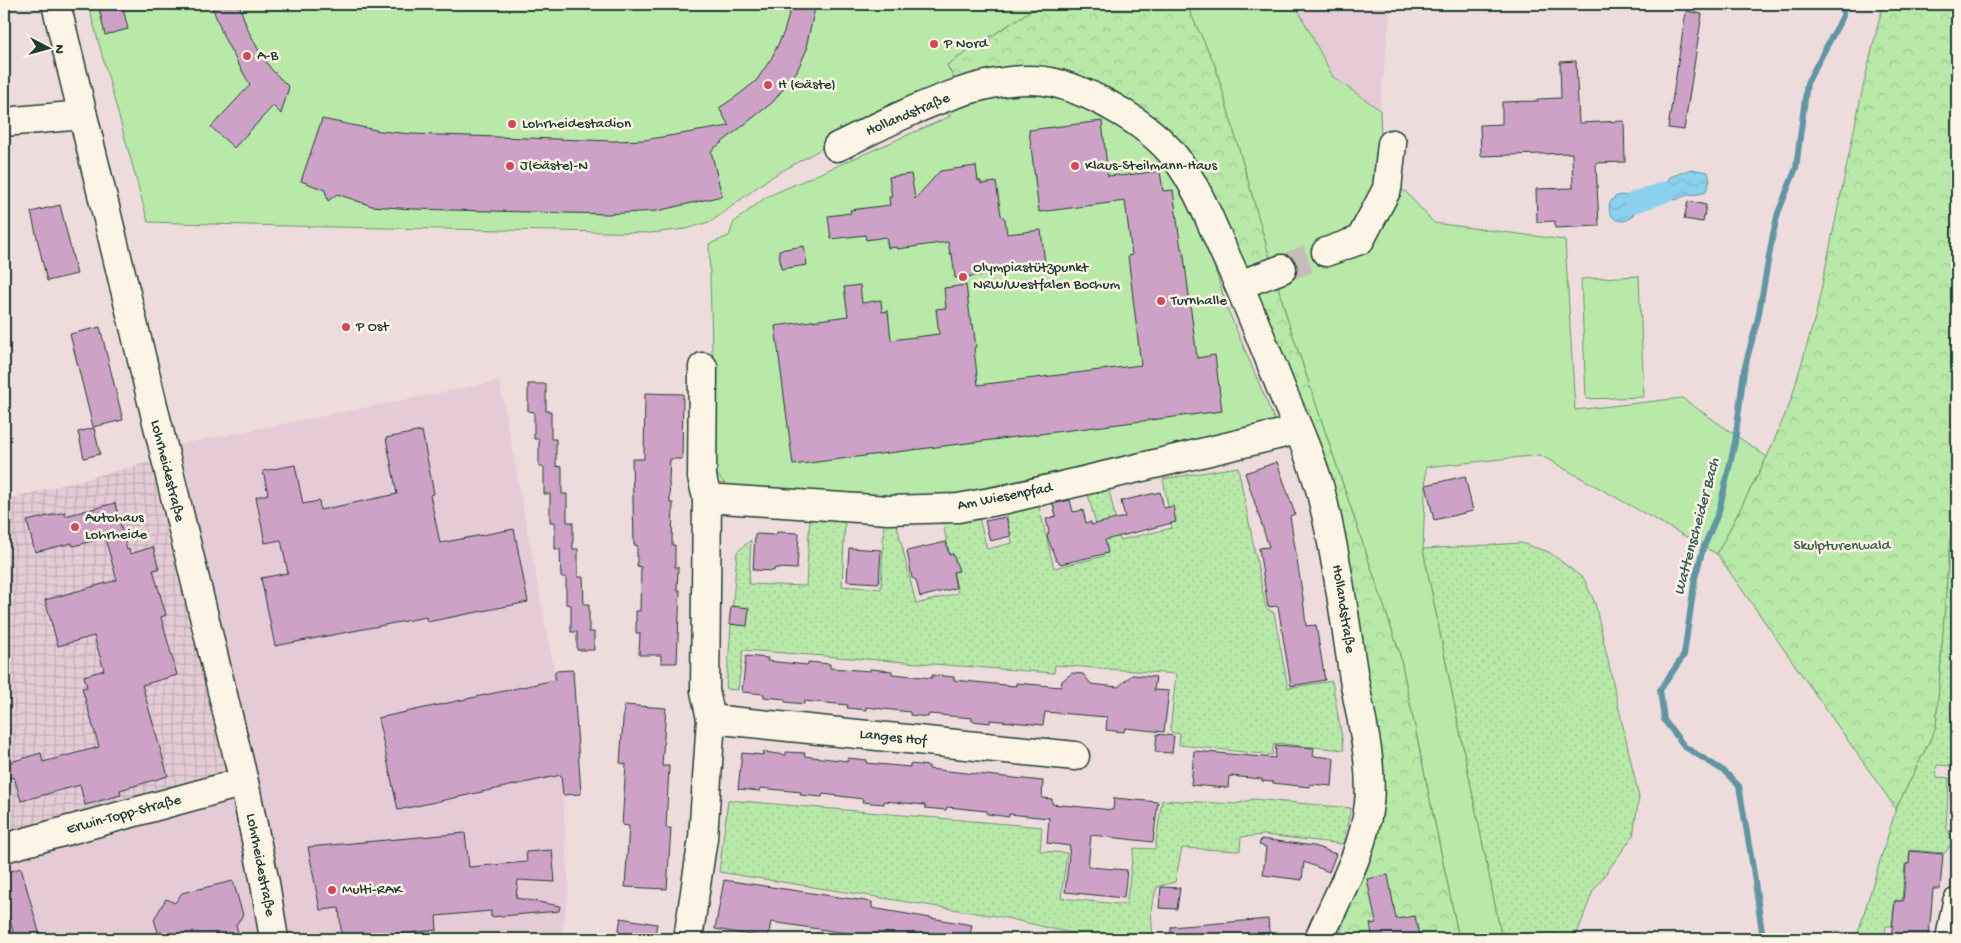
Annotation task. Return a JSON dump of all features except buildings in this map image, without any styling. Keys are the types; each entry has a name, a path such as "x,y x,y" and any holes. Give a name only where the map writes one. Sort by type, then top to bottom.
{"street":[{"name":"Lohrheidestraße","path":"56,4 244,782 265,883 274,939"},
{"name":"Hollandstraße","path":"836,147 931,102 992,84 1031,80 1058,84 1108,105 1134,119 1175,157 1196,192 1239,285 1319,485 1332,539 1367,753 1369,802 1365,829 1358,854 1319,939"},
{"path":"4,122 83,115"},
{"path":"1326,252 1360,240 1387,189 1392,144"},
{"path":"1239,285 1282,269"},
{"path":"688,939 703,838 711,720 705,691 707,498 702,477 703,367"},
{"name":"Am Wiesenpfad","path":"707,498 888,510 958,508 1007,499 1298,430"},
{"name":"Langes Hof","path":"711,720 1075,756"},
{"name":"Erwin-Topp-Straße","path":"4,848 244,782"},
{"path":"1950,939 1957,902"}],"shaded area":[{"path":"1295,4 1391,4 1380,110 1333,77"},
{"path":"499,381 554,670 569,890 561,939 286,939 171,446"},
{"path":"150,462 226,772 4,837 4,604 14,601 4,562 4,500"},
{"path":"233,794 265,939 4,939 4,858"}],"green space":[{"name":"Lohrheidestadion","path":"88,4 1041,4 947,65 959,88 881,115 768,179 712,221 686,229 651,233 148,222"},
{"path":"1041,4 1186,4 1215,65 1287,318 1399,651 1459,939 1338,939 1367,856 1380,778 1329,466 1235,251 1201,191 1108,100 959,88 947,65"},
{"path":"1186,4 1295,4 1333,77 1380,110 1383,189 1405,191 1434,223 1565,240 1575,410 1682,398 1767,457 1717,554 1540,455 1426,467 1423,549 1502,939 1459,939 1399,651 1287,318 1215,65"},
{"name":"Skulpturenwald","path":"1883,4 1957,4 1957,481 1949,550 1936,728 1896,809 1717,554 1767,457 1790,403 1816,314 1863,87"},
{"name":"Olympiastützpunkt NRW/Westfalen Bochum","path":"1032,86 1132,123 1191,194 1228,310 1277,426 955,494 879,496 726,486 714,470 709,244 729,236 734,222 766,197 951,116 934,106"},
{"path":"1639,276 1644,397 1586,399 1581,279"},
{"path":"1238,467 1266,608 1274,613 1288,688 1332,681 1344,750 1274,743 1272,755 1179,745 1180,734 1170,732 1176,674 1055,665 1054,673 743,650 738,690 726,689 737,552 751,540 749,584 806,586 810,517 845,519 842,586 881,589 884,520 896,521 916,604 958,593 942,519 978,514 987,549 1012,543 1005,508 1038,503 1054,568 1104,556 1087,490 1108,485 1120,540 1172,528 1163,479"},
{"path":"1521,543 1549,552 1584,579 1595,603 1639,797 1633,836 1593,891 1575,939 1502,939 1423,549"},
{"path":"1949,550 1957,560 1957,694 1952,766 1937,765 1936,777 1949,778 1946,827 1953,841 1945,853 1910,850 1909,864 1905,864 1902,901 1895,900 1892,926 1886,926 1885,939 1856,939 1896,809 1936,728"},
{"path":"1253,799 1351,808 1343,844 1265,835 1241,837 1240,851 1182,848 1175,882 1157,887 1151,909 1153,939 1079,939 1079,935 1002,917 719,872 728,800 1042,827 1040,851 1067,853 1061,898 1126,905 1134,848 1155,849 1162,800 1236,804"}],"water":[{"path":"1691,169 1708,172 1710,180 1706,192 1685,196 1676,200 1666,195 1665,185 1670,177"},
{"path":"1622,195 1631,199 1635,208 1631,217 1622,221 1613,217 1609,208 1613,199"}],"waterway":[{"name":"Wattenscheider Bach","path":"1763,939 1739,786 1724,771 1685,747 1664,720 1660,690 1684,655 1695,578 1703,549 1719,511 1735,442 1744,370 1758,318 1773,234 1778,213 1796,168 1807,83 1843,16 1843,4"},
{"path":"1635,202 1665,192"}],"tunnel":[{"path":"1282,269 1326,252"}],"place":[{"name":"P Nord","path":"934,44"},
{"name":"A-B","path":"247,56"},
{"name":"H (Gäste)","path":"768,85"},
{"name":"Lohrheidestadion","path":"512,124"},
{"name":"J(Gäste)-N","path":"510,166"},
{"name":"Klaus-Steilmann-Haus","path":"1075,166"},
{"name":"Olympiastützpunkt NRW/Westfalen Bochum","path":"963,277"},
{"name":"Turnhalle","path":"1161,301"},
{"name":"P Ost","path":"346,327"},
{"name":"Autohaus Lohrheide","path":"75,527"},
{"name":"Multi-RAK","path":"332,890"}]}
